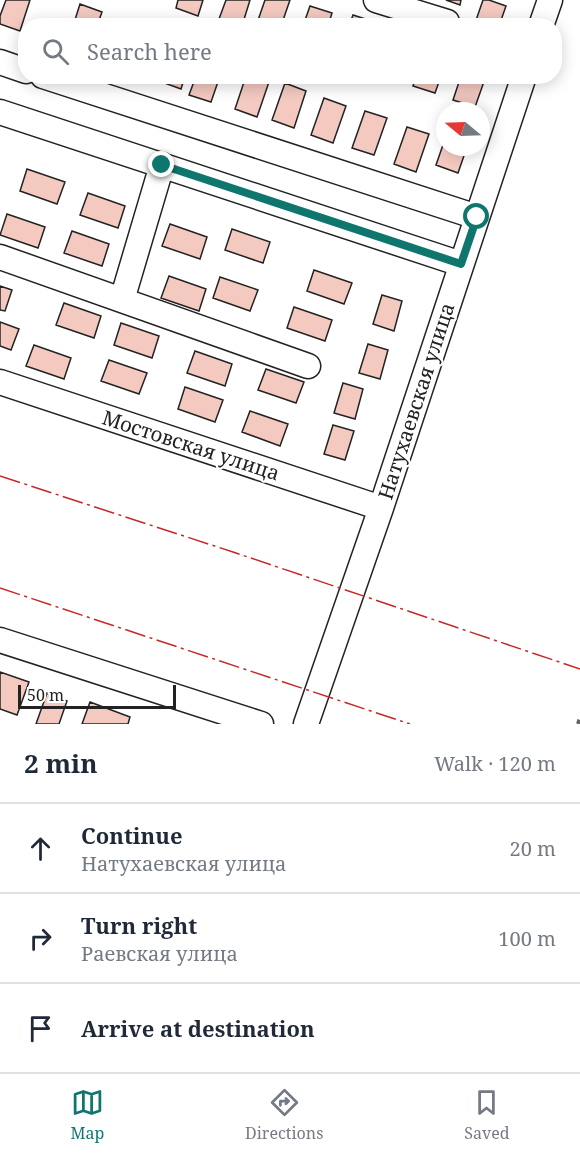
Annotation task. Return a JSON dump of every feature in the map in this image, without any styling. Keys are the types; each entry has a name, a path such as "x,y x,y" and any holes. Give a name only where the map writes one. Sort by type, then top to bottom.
{"street":[{"path":"376,0 434,18"},
{"path":"544,18 550,0"},
{"path":"0,62 18,68"},
{"path":"69,84 477,217"},
{"name":"Натухаевская улица","path":"306,724 381,508 521,84"},
{"path":"0,112 461,264"},
{"path":"122,300 162,165"},
{"path":"0,257 308,366"},
{"name":"Мостовская улица","path":"0,382 381,508"},
{"path":"0,640 261,724"}],"path":[{"path":"578,724 580,718"}],"building":[{"path":"6,0 30,0 24,18 18,18 18,30 0,24 0,16"},
{"path":"178,0 203,0 198,16 176,8"},
{"path":"226,0 250,0 244,18 219,18"},
{"path":"265,0 290,0 284,18 259,18"},
{"path":"446,0 461,0 460,5"},
{"path":"483,0 506,6 502,18 477,18"},
{"path":"80,4 102,12 100,18 76,18"},
{"path":"310,6 332,13 330,18 306,18"},
{"path":"167,84 183,84 181,89"},
{"path":"193,84 217,84 211,102 189,95"},
{"path":"243,84 268,84 257,117 235,109"},
{"path":"285,84 306,91 294,128 272,120"},
{"path":"414,84 438,84 435,93 413,86"},
{"path":"458,84 483,84 477,102 453,100"},
{"path":"324,98 346,106 333,143 311,135"},
{"path":"365,111 387,118 374,155 352,148"},
{"path":"407,127 429,134 416,172 394,164"},
{"path":"439,156 464,156 458,173 436,165"},
{"path":"27,169 65,182 57,204 20,191"},
{"path":"88,193 125,206 118,228 80,215"},
{"path":"7,214 45,227 38,248 0,235"},
{"path":"170,224 207,237 200,259 162,246"},
{"path":"232,229 270,242 263,263 225,250"},
{"path":"72,231 109,244 102,266 64,253"},
{"path":"314,270 352,283 344,304 307,291"},
{"path":"169,276 206,289 199,311 161,298"},
{"path":"220,277 258,290 250,311 213,298"},
{"path":"0,286 12,290 5,311 0,310"},
{"path":"382,295 402,301 394,331 373,324"},
{"path":"64,303 101,316 94,338 56,325"},
{"path":"294,307 332,320 325,341 287,328"},
{"path":"0,322 19,329 11,350 0,346"},
{"path":"121,323 159,336 152,358 114,345"},
{"path":"368,344 388,350 380,379 359,373"},
{"path":"34,345 71,358 64,379 26,366"},
{"path":"195,351 232,364 225,386 187,373"},
{"path":"109,360 147,373 139,394 101,381"},
{"path":"266,369 304,382 296,403 258,390"},
{"path":"343,383 363,389 355,419 334,413"},
{"path":"185,387 223,400 215,422 178,409"},
{"path":"250,411 288,424 280,446 242,432"},
{"path":"333,425 354,431 345,460 324,454"},
{"path":"0,672 29,682 17,715 0,709"},
{"path":"47,693 67,701 59,724 36,724"},
{"path":"90,702 130,717 128,724 82,724"}],"power":[{"path":"0,476 580,669"},
{"path":"0,588 410,724"}],"route":[{"path":"162,165 461,264 477,217"}]}
